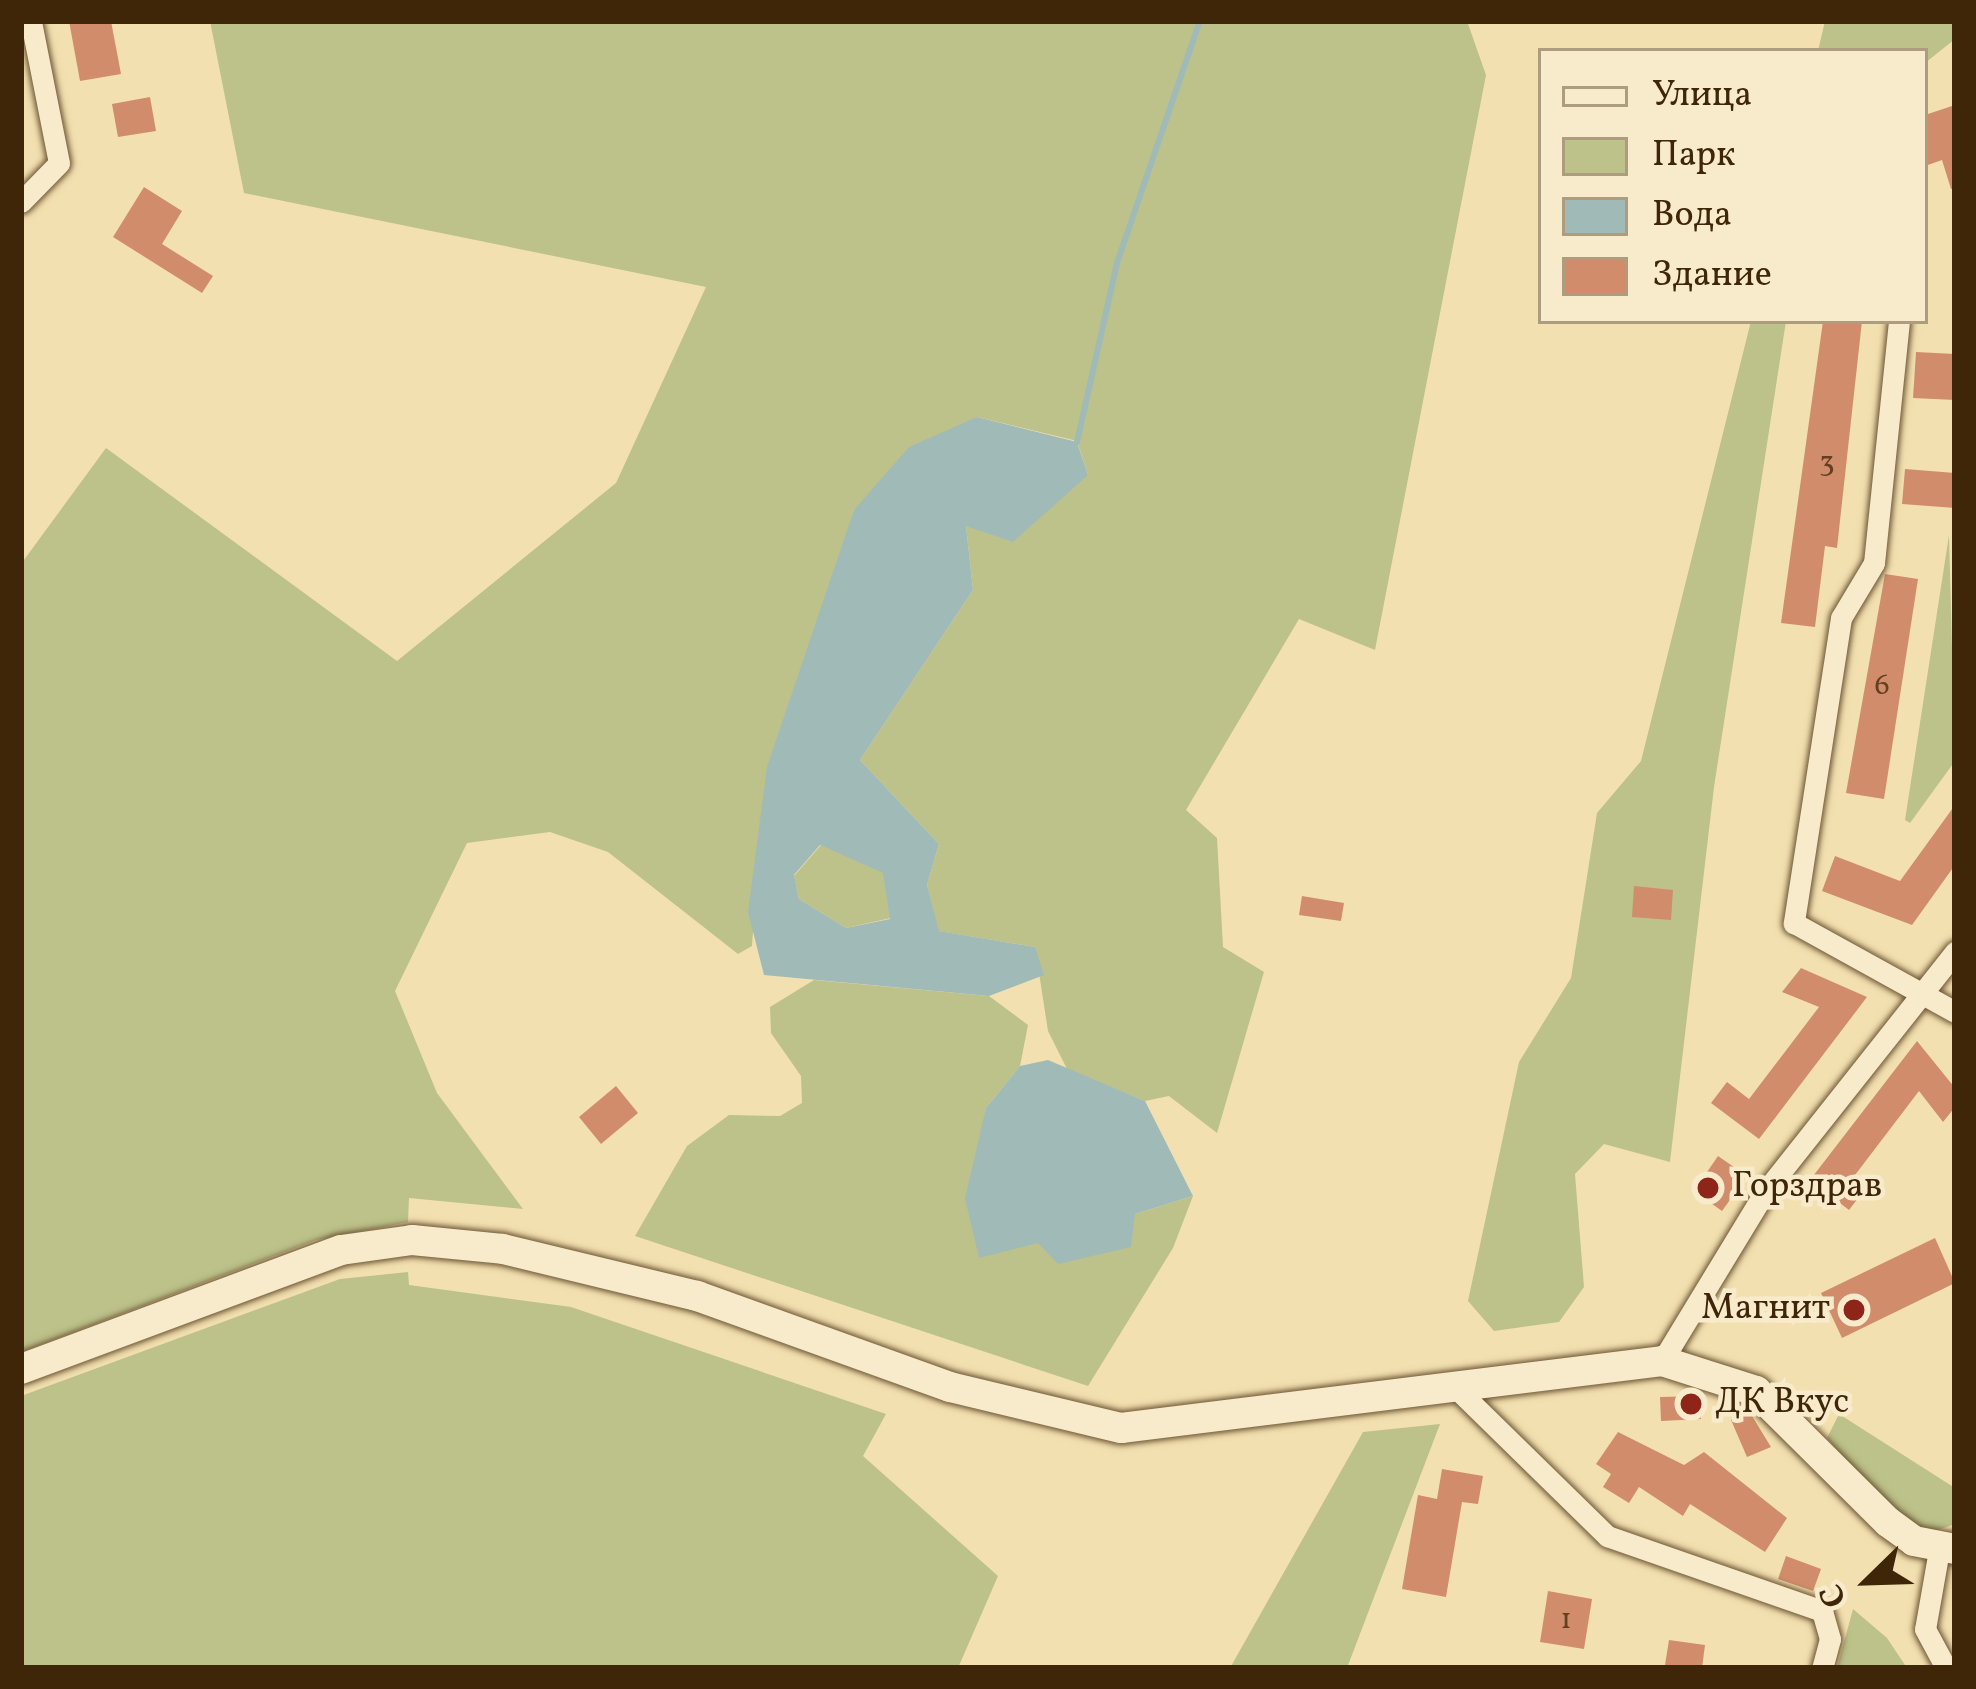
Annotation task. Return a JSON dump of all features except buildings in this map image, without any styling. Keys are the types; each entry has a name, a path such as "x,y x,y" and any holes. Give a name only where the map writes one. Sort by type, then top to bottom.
{"street":[{"path":"21,202 59,163 31,21"},
{"path":"1898,324 1874,563 1841,618 1794,923 1926,991 1955,1012"},
{"path":"1662,1361 1764,1193 1955,952"},
{"path":"21,1370 375,1241 503,1249 592,1269 1087,1424 1172,1426 1453,1384 1662,1361 1756,1391 1888,1522 1947,1550 1925,1629 1946,1668"},
{"path":"1453,1384 1607,1536 1822,1611 1830,1639 1822,1668"}],"green space":[{"path":"210,21 1467,21 1486,75 1375,650 1299,619 1186,810 1217,838 1223,947 1264,972 1217,1133 1169,1096 1145,1101 1067,1069 1048,1031 1035,947 938,931 927,885 939,844 860,760 973,590 966,526 1088,475 1077,441 977,417 854,510 759,845 752,946 738,954 608,852 550,832 467,843 395,991 437,1093 523,1209 409,1198 408,1222 316,1240 21,1352 21,564 106,448 397,661 616,483 706,287 244,193"},
{"path":"1825,21 1955,21 1955,39 1928,61 1928,48 1819,48"},
{"path":"1750,324 1786,324 1714,787 1670,1162 1604,1144 1575,1174 1584,1287 1559,1322 1494,1331 1468,1301 1519,1062 1571,978 1597,813 1641,761"},
{"path":"1949,535 1955,761 1910,823 1905,820"},
{"path":"821,845 884,873 891,918 846,928 799,899 794,876"},
{"path":"814,980 989,996 1028,1025 1020,1066 986,1108 979,1149 1135,1214 1193,1196 1173,1248 1088,1386 635,1236 687,1146 729,1115 780,1116 802,1103 801,1076 771,1033 770,1007"},
{"path":"408,1272 409,1285 571,1307 886,1414 863,1456 998,1576 958,1668 21,1668 21,1396 340,1279"},
{"path":"1839,1414 1955,1488 1955,1524 1926,1534 1898,1519 1827,1438"},
{"path":"1440,1424 1347,1668 1230,1668 1363,1432"},
{"path":"1853,1609 1887,1638 1907,1668 1837,1668"}],"water":[{"path":"977,417 1077,442 1088,475 1013,542 966,526 973,590 860,760 939,844 927,885 939,931 1035,947 1044,975 989,996 764,975 748,912 767,767 854,510 909,447","holes":["820,845 883,873 890,919 846,928 799,899 794,875"]},
{"path":"1048,1060 1145,1101 1193,1196 1135,1214 1131,1247 1058,1264 1038,1243 979,1258 965,1198 986,1108 1020,1066"}],"waterway":[{"path":"1077,442 1117,263 1200,21"}],"place":[{"name":"Горздрав","path":"1708,1188"},
{"name":"Магнит","path":"1854,1310"},
{"name":"ДК Вкус","path":"1691,1404"}]}
